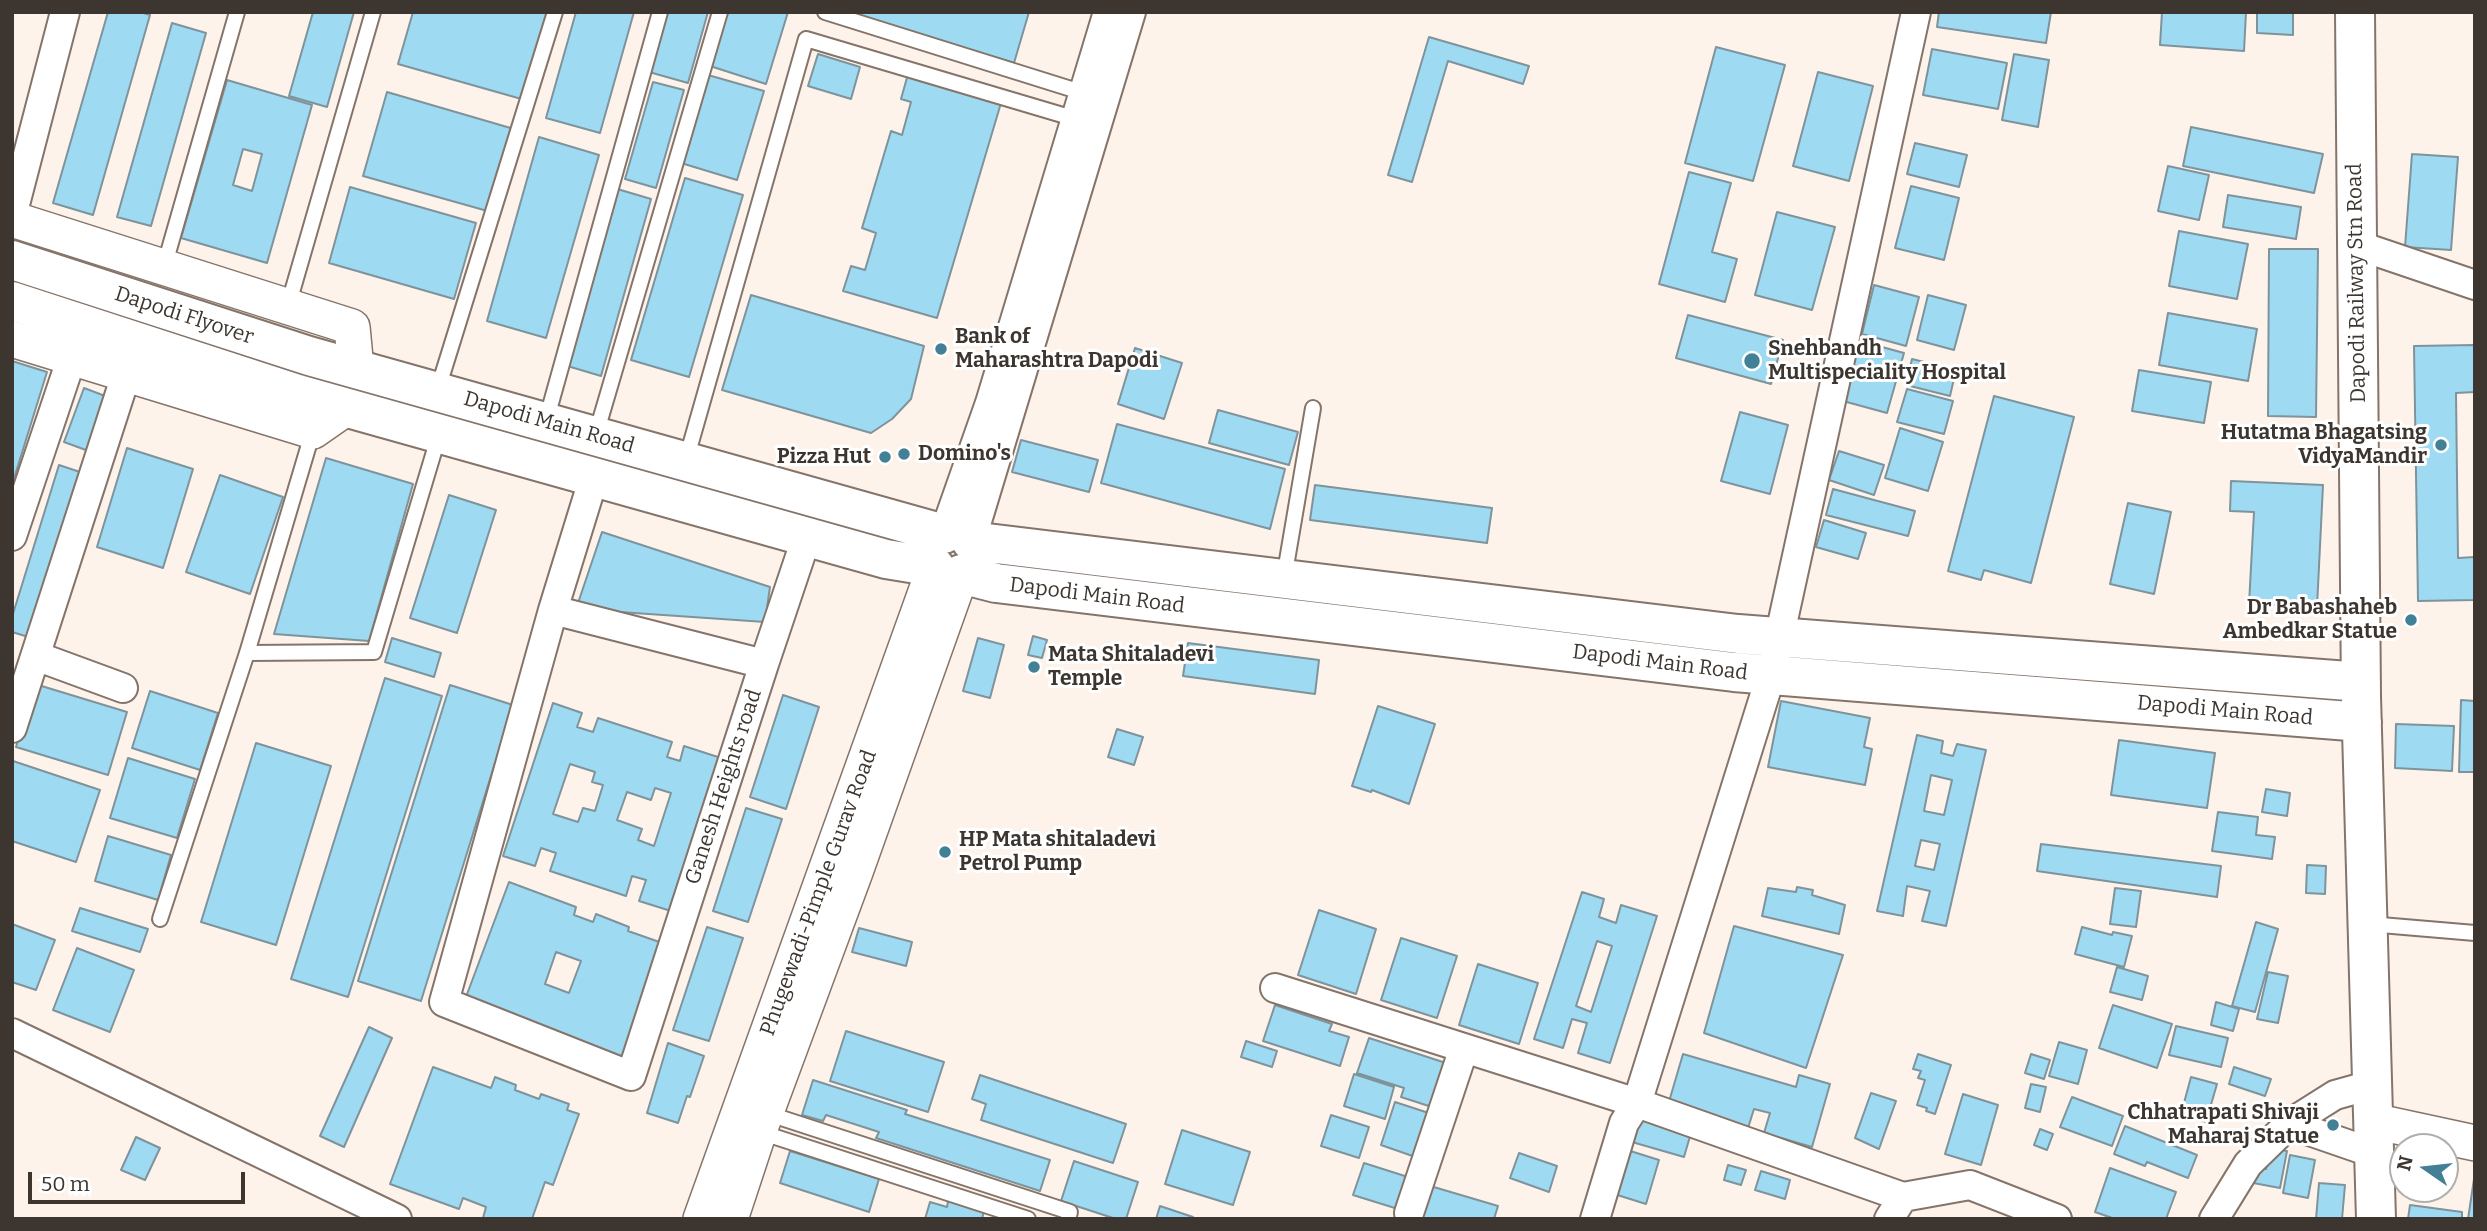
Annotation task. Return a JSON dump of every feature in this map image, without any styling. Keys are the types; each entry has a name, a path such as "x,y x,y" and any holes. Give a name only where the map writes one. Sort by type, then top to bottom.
{"main road":[{"name":"Dapodi Railway Stn Road","path":"2355,12 2361,682 2376,1219"},
{"name":"Dapodi Flyover","path":"12,260 356,369"},
{"name":"Dapodi Flyover","path":"12,301 346,408"},
{"name":"Dapodi Main Road","path":"356,369 686,462 953,554 1009,585 1771,676 2362,722"},
{"name":"Dapodi Main Road","path":"346,408 886,559 953,554 1284,579 1779,637 2361,682"}],"street":[{"path":"65,12 12,217 164,269 352,327 356,369"},
{"path":"953,554 990,403 1108,12"},
{"path":"953,554 1131,12"},
{"path":"1595,1219 1624,1124 1637,1103 1771,676 1916,12"},
{"path":"2357,244 2475,285"},
{"path":"12,339 313,431 346,408"},
{"path":"12,536 72,358"},
{"path":"12,728 19,680 36,656 126,375"},
{"path":"553,610 593,477"},
{"path":"764,664 807,536"},
{"name":"Phugewadi-Pimple Gurav Road","path":"730,1219 843,867 953,554"},
{"name":"Ganesh Heights road","path":"553,610 764,664 631,1076 444,1002 553,610"},
{"path":"36,656 123,688"},
{"name":"Phugewadi-Pimple Gurav Road","path":"701,1219 843,867"},
{"path":"1275,988 1637,1103 1896,1208 1970,1185 2057,1219"},
{"path":"12,1033 397,1219"},
{"path":"1409,1213 1464,1048"},
{"path":"2214,1219 2248,1164 2289,1124 2335,1094 2373,1119"},
{"path":"2289,1124 2373,1119 2475,1143"}],"lane":[{"path":"164,269 236,12"},
{"path":"288,307 373,12"},
{"path":"437,392 555,12"},
{"path":"545,422 660,12"},
{"path":"595,436 720,12"},
{"path":"825,12 1080,106"},
{"path":"686,462 806,39 1080,106"},
{"path":"1284,579 1313,408"},
{"path":"160,919 247,653 313,431"},
{"path":"247,653 374,652 439,433"},
{"path":"2367,924 2475,933"},
{"path":"762,1122 1028,1219"},
{"path":"762,1122 1070,1212 1068,1219"}],"building":[{"path":"108,12 140,12 150,15 93,215 53,203"},
{"path":"313,12 354,12 327,107 289,96"},
{"path":"413,12 549,13 525,100 398,64"},
{"path":"576,12 634,12 600,133 546,118"},
{"path":"666,12 708,12 688,83 649,72"},
{"path":"727,12 788,12 766,84 710,66"},
{"path":"846,12 1029,12 1014,63"},
{"path":"1939,12 2051,12 2046,43 1937,27"},
{"path":"2162,12 2246,12 2244,51 2160,45"},
{"path":"2257,12 2293,12 2293,35 2257,33"},
{"path":"172,23 206,33 151,226 117,217"},
{"path":"1429,37 1529,66 1523,84 1448,61 1412,182 1388,175"},
{"path":"1716,47 1785,65 1753,181 1685,163"},
{"path":"1932,49 2007,63 1998,109 1923,95"},
{"path":"818,54 860,67 851,99 808,86"},
{"path":"2014,54 2049,60 2038,127 2002,120"},
{"path":"1818,72 1873,86 1849,181 1793,166"},
{"path":"908,74 1001,103 937,318 843,291 851,266 865,270 876,233 862,228 891,131 902,135 911,102 901,99"},
{"path":"708,75 764,91 737,180 681,163"},
{"path":"227,80 312,105 267,263 181,238","holes":["243,149 262,154 252,191 233,185"]},
{"path":"653,82 684,90 656,188 625,179"},
{"path":"387,92 514,129 491,212 363,176"},
{"path":"2191,127 2323,154 2314,193 2183,166"},
{"path":"539,137 599,155 546,338 487,321"},
{"path":"1915,143 1967,155 1959,187 1907,174"},
{"path":"2412,154 2458,157 2451,250 2405,247"},
{"path":"2168,166 2209,175 2199,220 2158,211"},
{"path":"1689,172 1731,183 1712,252 1737,259 1725,302 1659,284"},
{"path":"685,178 743,195 689,377 631,360"},
{"path":"1911,186 1959,198 1944,260 1895,248"},
{"path":"350,187 476,223 454,299 329,263"},
{"path":"614,188 651,199 601,376 564,365"},
{"path":"2228,195 2301,207 2296,239 2223,227"},
{"path":"1777,212 1835,227 1812,310 1755,295"},
{"path":"2179,231 2248,244 2237,299 2169,286"},
{"path":"2269,249 2318,249 2316,417 2268,416"},
{"path":"1874,285 1919,297 1906,346 1862,334"},
{"path":"751,295 924,346 911,399 892,419 871,433 722,390"},
{"path":"1928,295 1966,305 1954,350 1917,340"},
{"path":"2168,313 2257,329 2248,381 2159,365"},
{"path":"1688,315 1783,340 1771,384 1676,358"},
{"path":"1860,341 1904,353 1887,413 1843,401"},
{"path":"2475,345 2475,392 2456,393 2458,558 2475,557 2475,600 2418,601 2414,346"},
{"path":"1135,348 1182,363 1164,419 1118,404"},
{"path":"1912,359 1956,370 1950,396 1906,385"},
{"path":"12,361 47,372 12,485"},
{"path":"2139,370 2211,382 2204,423 2132,411"},
{"path":"84,388 113,399 94,453 64,442"},
{"path":"1907,389 1953,401 1944,434 1897,422"},
{"path":"1994,396 2074,417 2031,583 1984,570 1981,580 1948,571"},
{"path":"1218,410 1298,432 1289,465 1209,443"},
{"path":"1740,412 1788,425 1770,494 1721,481"},
{"path":"1117,424 1285,469 1270,529 1101,483"},
{"path":"1900,428 1943,442 1928,491 1885,478"},
{"path":"1021,440 1098,460 1089,492 1012,472"},
{"path":"127,448 193,469 163,568 97,547"},
{"path":"1839,451 1884,465 1874,495 1829,480"},
{"path":"326,458 413,484 369,641 274,634"},
{"path":"59,465 86,474 35,639 12,632 12,617"},
{"path":"220,475 283,497 250,594 186,572"},
{"path":"2231,481 2323,485 2317,607 2249,604 2254,512 2230,511"},
{"path":"1315,485 1492,508 1487,543 1310,520"},
{"path":"1833,489 1915,511 1908,536 1826,515"},
{"path":"449,495 496,510 457,633 410,618"},
{"path":"2128,503 2171,512 2154,594 2110,584"},
{"path":"1824,520 1866,533 1858,559 1816,547"},
{"path":"602,532 770,587 765,622 576,609"},
{"path":"1033,636 1047,640 1042,658 1028,655"},
{"path":"392,638 441,653 434,677 385,662"},
{"path":"978,638 1004,645 990,698 963,691"},
{"path":"1188,643 1319,660 1315,694 1183,676"},
{"path":"385,678 442,696 348,997 291,979"},
{"path":"35,684 127,712 108,775 16,747"},
{"path":"450,685 513,705 421,1001 358,981"},
{"path":"150,691 218,713 200,770 132,748"},
{"path":"783,695 819,707 786,809 750,797"},
{"path":"2461,700 2475,701 2475,772 2459,772"},
{"path":"1781,701 1870,718 1864,747 1872,749 1865,785 1768,767"},
{"path":"553,703 582,713 577,727 593,732 598,718 672,742 667,757 680,761 684,746 721,758 671,911 639,901 646,880 632,876 626,896 550,871 556,853 541,848 535,866 503,856","holes":["570,764 595,772 592,782 603,785 595,811 583,808 578,822 553,814","655,788 671,793 654,846 638,840 642,829 617,820 627,792 651,800"]},
{"path":"1378,706 1435,724 1409,804 1372,790 1371,792 1352,786"},
{"path":"2396,724 2454,726 2452,771 2395,768"},
{"path":"1117,729 1143,737 1134,765 1108,757"},
{"path":"1917,735 1943,741 1941,753 1953,756 1957,744 1986,750 1946,926 1922,921 1930,891 1907,886 1903,916 1877,911","holes":["1931,775 1952,780 1944,815 1924,811","1921,840 1940,844 1934,870 1915,866"]},
{"path":"2119,740 2215,753 2207,808 2111,795"},
{"path":"256,743 331,766 276,945 201,922"},
{"path":"128,758 195,779 177,838 110,818"},
{"path":"13,761 100,790 76,862 12,841"},
{"path":"2266,789 2290,793 2287,816 2262,812"},
{"path":"746,808 782,819 748,922 713,911"},
{"path":"2218,812 2258,817 2256,835 2275,837 2272,859 2212,851"},
{"path":"108,836 171,855 158,900 95,881"},
{"path":"2041,844 2221,866 2217,897 2037,871"},
{"path":"2307,865 2326,866 2325,894 2306,893"},
{"path":"509,882 576,907 574,915 593,922 596,914 629,927 628,931 668,945 624,1064 554,1039 557,1031 532,1022 529,1030 463,1005","holes":["556,952 581,961 569,993 545,984"]},
{"path":"1797,887 1813,890 1812,895 1845,905 1839,934 1762,916 1768,888 1796,892"},
{"path":"2115,888 2141,891 2136,927 2110,924"},
{"path":"1582,892 1604,899 1599,917 1616,923 1621,905 1657,916 1610,1063 1578,1053 1587,1023 1572,1019 1563,1048 1534,1039","holes":["1597,941 1612,946 1591,1012 1576,1006"]},
{"path":"80,908 148,929 140,952 72,931"},
{"path":"1319,910 1376,929 1356,994 1298,975"},
{"path":"2256,922 2278,929 2255,1012 2232,1006"},
{"path":"12,924 55,940 36,990 12,982"},
{"path":"1734,926 1843,955 1806,1068 1704,1033"},
{"path":"707,927 743,938 709,1041 673,1030"},
{"path":"2082,927 2112,935 2113,932 2132,936 2124,967 2075,954"},
{"path":"859,928 912,942 906,966 852,952"},
{"path":"1401,938 1457,956 1437,1018 1381,1000"},
{"path":"77,948 134,970 110,1032 53,1010"},
{"path":"1478,964 1538,983 1519,1044 1459,1025"},
{"path":"2117,967 2148,976 2142,1000 2110,992"},
{"path":"2268,972 2288,976 2278,1023 2257,1019"},
{"path":"2216,1002 2239,1009 2233,1031 2211,1025"},
{"path":"1275,1005 1332,1024 1329,1031 1349,1037 1340,1066 1263,1041"},
{"path":"2113,1005 2172,1024 2157,1068 2099,1048"},
{"path":"2176,1026 2228,1038 2221,1067 2169,1055"},
{"path":"369,1027 392,1038 344,1147 320,1136"},
{"path":"846,1031 944,1062 928,1112 830,1081"},
{"path":"1369,1038 1449,1064 1435,1108 1401,1097 1404,1088 1357,1073"},
{"path":"1246,1041 1277,1051 1272,1067 1241,1057"},
{"path":"2059,1042 2087,1050 2078,1084 2049,1076"},
{"path":"668,1043 704,1056 678,1123 647,1113"},
{"path":"1683,1054 1796,1087 1799,1075 1830,1084 1812,1147 1764,1133 1770,1113 1754,1109 1748,1128 1668,1105"},
{"path":"1918,1054 1951,1065 1935,1114 1917,1105 1925,1080 1918,1078 1921,1071 1913,1069"},
{"path":"2031,1054 2050,1060 2044,1079 2025,1073"},
{"path":"433,1067 491,1088 495,1077 516,1085 515,1090 539,1099 541,1094 569,1104 567,1110 579,1114 553,1185 545,1182 532,1219 486,1219 483,1218 486,1207 463,1198 459,1209 390,1184"},
{"path":"2234,1067 2271,1079 2265,1096 2229,1084"},
{"path":"1354,1074 1394,1087 1385,1119 1344,1106"},
{"path":"980,1075 1126,1124 1113,1163 981,1120 986,1104 972,1099"},
{"path":"2191,1077 2217,1084 2206,1122 2181,1114"},
{"path":"813,1080 907,1110 905,1114 1050,1160 1040,1191 876,1138 879,1132 826,1115 823,1121 802,1115"},
{"path":"2031,1084 2046,1087 2040,1112 2025,1108"},
{"path":"1871,1093 1896,1101 1879,1149 1855,1138"},
{"path":"1963,1094 1998,1105 1981,1165 1945,1154"},
{"path":"2072,1097 2123,1116 2112,1146 2060,1127"},
{"path":"1395,1102 1438,1116 1424,1160 1381,1145"},
{"path":"1331,1115 1369,1127 1359,1158 1321,1146"},
{"path":"1633,1115 1691,1133 1684,1157 1625,1140"},
{"path":"2125,1126 2197,1155 2188,1178 2147,1162 2145,1166 2114,1154"},
{"path":"2040,1129 2053,1134 2047,1150 2034,1145"},
{"path":"1182,1130 1250,1152 1233,1205 1165,1184"},
{"path":"136,1137 160,1148 145,1180 121,1170"},
{"path":"2270,1148 2287,1151 2280,1188 2248,1182 2252,1166 2266,1169"},
{"path":"1624,1149 1659,1160 1646,1204 1611,1193"},
{"path":"790,1151 879,1179 869,1212 780,1183"},
{"path":"1519,1153 1557,1166 1549,1192 1510,1178"},
{"path":"2290,1155 2315,1160 2308,1198 2283,1193"},
{"path":"1074,1161 1138,1182 1126,1219 1116,1219 1061,1201"},
{"path":"1364,1163 1408,1177 1398,1209 1353,1195"},
{"path":"1728,1165 1746,1170 1741,1185 1724,1180"},
{"path":"2110,1168 2176,1192 2166,1219 2115,1219 2095,1212"},
{"path":"1761,1171 1790,1180 1785,1199 1755,1190"},
{"path":"2474,1179 2475,1219 2468,1219"},
{"path":"2319,1183 2345,1185 2342,1219 2316,1219"},
{"path":"1427,1185 1498,1206 1494,1219 1416,1219"},
{"path":"948,1201 984,1211 982,1219 925,1219 930,1202 947,1207"},
{"path":"2410,1205 2462,1212 2462,1219 2408,1219"},
{"path":"1160,1206 1193,1217 1156,1219"}],"place":[{"name":"Bank of Maharashtra Dapodi","path":"941,349"},
{"name":"Snehbandh Multispeciality Hospital","path":"1752,361"},
{"name":"Hutatma Bhagatsing VidyaMandir","path":"2441,445"},
{"name":"Domino's","path":"904,454"},
{"name":"Pizza Hut","path":"885,457"},
{"name":"Dr Babashaheb Ambedkar Statue","path":"2411,620"},
{"name":"Mata Shitaladevi Temple","path":"1034,667"},
{"name":"HP Mata shitaladevi Petrol Pump","path":"945,852"},
{"name":"Chhatrapati Shivaji Maharaj Statue","path":"2333,1125"}]}
